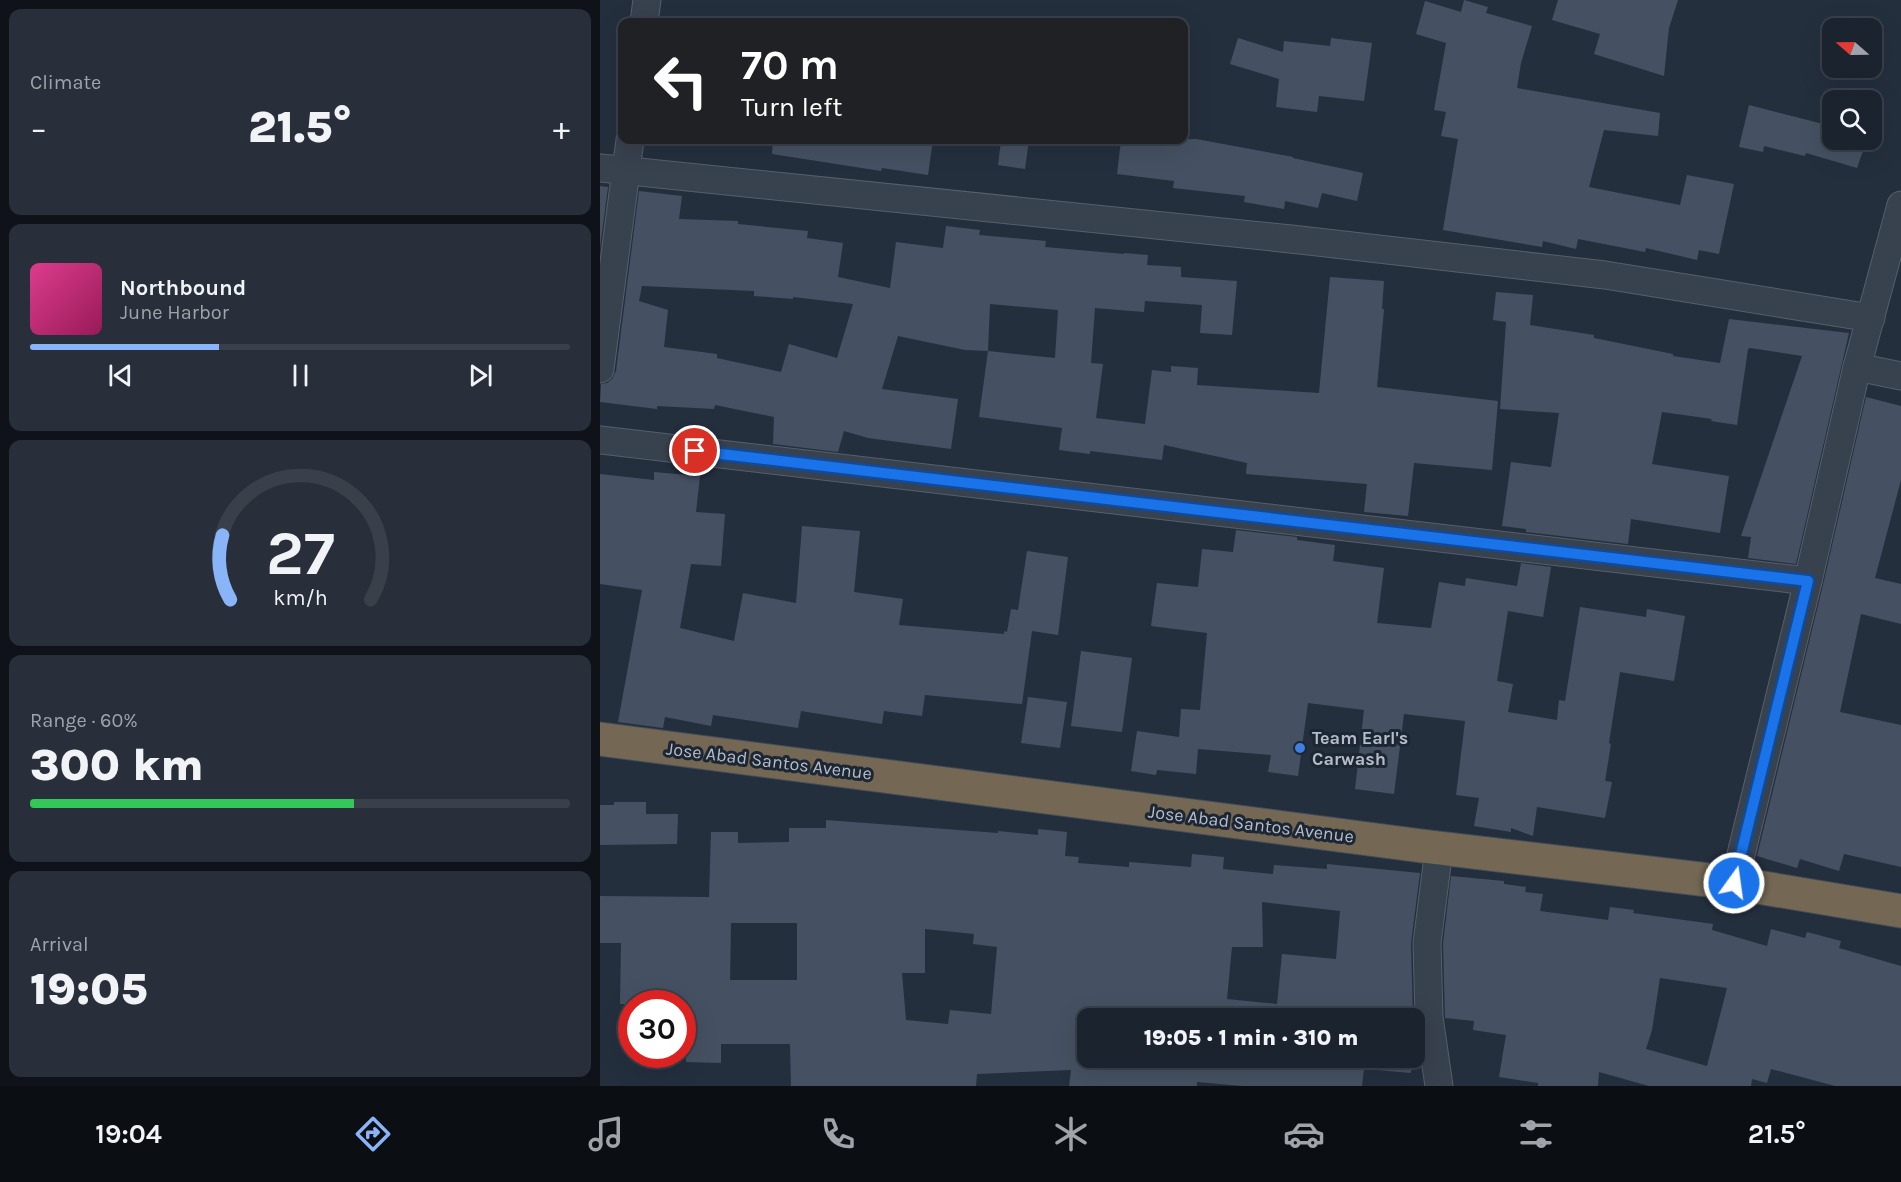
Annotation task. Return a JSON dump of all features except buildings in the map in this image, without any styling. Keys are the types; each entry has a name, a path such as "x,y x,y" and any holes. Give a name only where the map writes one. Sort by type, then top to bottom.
{"highway":[{"name":"Jose Abad Santos Avenue","path":"600,739 1439,849 1734,883 1901,911"}],"street":[{"path":"645,18 647,0"},
{"path":"600,369 613,170 628,144"},
{"path":"613,170 1291,239 1605,275 1871,318"},
{"path":"1734,883 1808,581 1857,367 1901,205"},
{"path":"1857,367 1901,376"},
{"path":"600,440 1808,581"},
{"path":"1439,849 1427,943 1429,1017 1439,1086"}],"place":[{"name":"Team Earl's Carwash","path":"1300,748"}],"route":[{"path":"695,451 1808,581 1734,883"}]}
